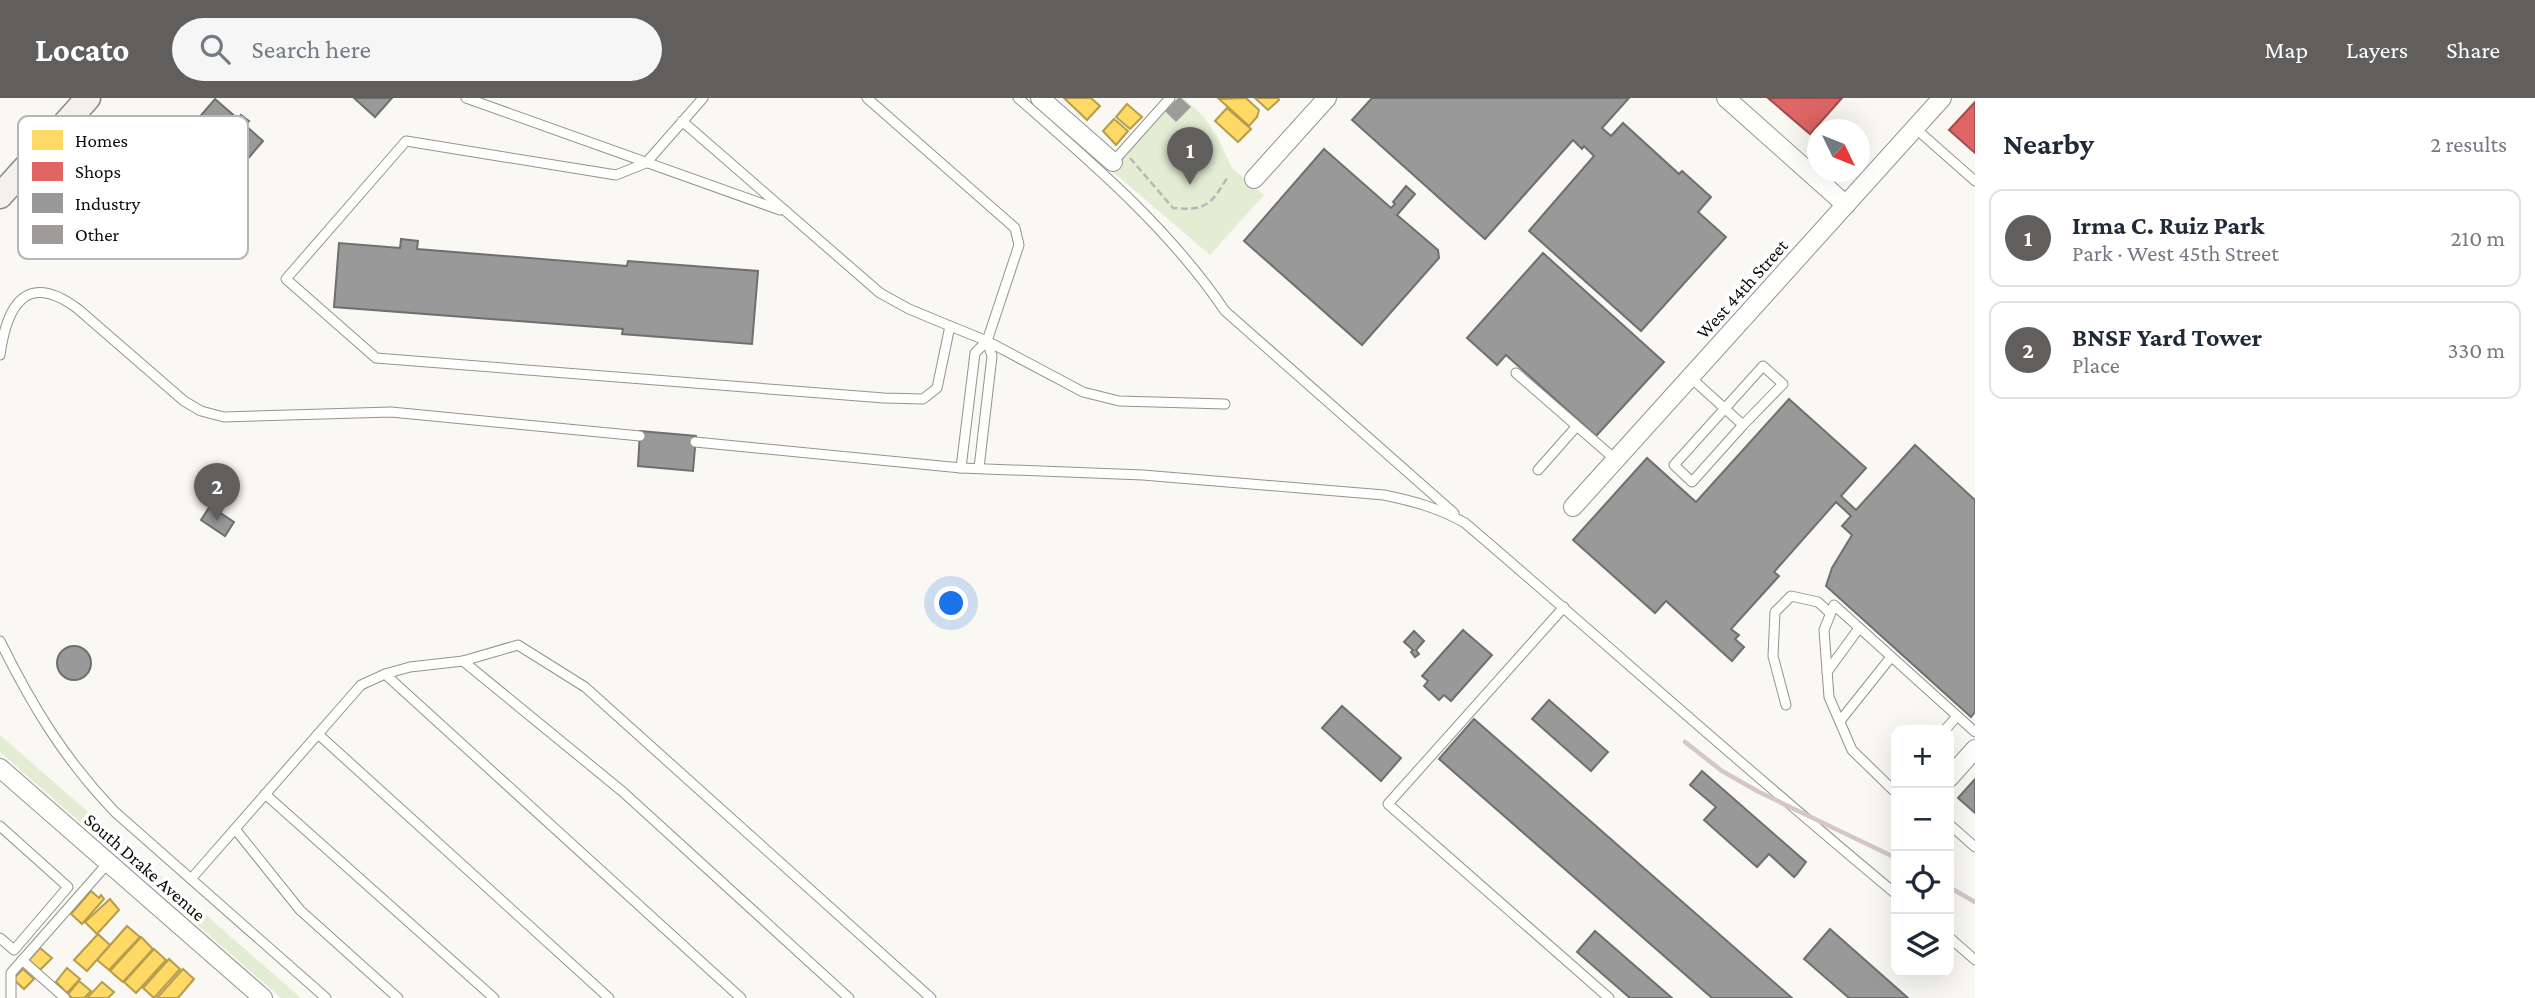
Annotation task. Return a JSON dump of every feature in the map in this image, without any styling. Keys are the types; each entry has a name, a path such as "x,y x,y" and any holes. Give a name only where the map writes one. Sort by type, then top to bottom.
{"main road":[{"path":"72,116 88,98"},
{"path":"0,196 18,176"}],"street":[{"path":"1040,98 1118,157"},
{"path":"1254,179 1327,98"},
{"path":"1726,98 1846,205"},
{"name":"West 44th Street","path":"1573,507 1942,98"},
{"path":"1954,772 1975,749"},
{"name":"South Drake Avenue","path":"0,768 263,998"}],"lane":[{"path":"466,98 786,212"},
{"path":"703,98 646,163 615,175 406,141 286,279 376,358 884,398 923,399 937,388 950,326"},
{"path":"867,98 1015,228 1018,245 987,341 975,353 961,468"},
{"path":"1018,98 1108,178 1161,230 1226,311 1465,523 1891,890"},
{"path":"1118,157 1170,98"},
{"path":"682,121 880,293 909,309 987,341 1083,392 1119,401 1226,404"},
{"path":"1915,128 1975,181"},
{"path":"0,355 6,321 15,306 24,297 38,292 51,293 62,297 78,309 184,401 201,411 224,417 391,412 640,436"},
{"path":"979,468 992,356 987,341"},
{"path":"1763,366 1783,384 1744,425 1692,482 1674,465 1763,366"},
{"path":"1516,373 1616,460"},
{"path":"1690,377 1744,425"},
{"path":"1538,470 1576,427"},
{"path":"695,442 961,468 1143,475 1384,495 1448,513 1465,523"},
{"path":"1786,705 1773,656 1774,612 1791,596 1818,602 1830,613"},
{"path":"1891,787 1852,750 1829,697 1824,630 1834,605 1975,732"},
{"path":"1564,607 1388,804 1609,998"},
{"path":"1827,672 1859,628"},
{"path":"0,641 34,708 85,781 115,813 326,998"},
{"path":"191,879 361,685 410,667 463,661 518,645 584,687 931,998"},
{"path":"1840,721 1891,657"},
{"path":"463,661 623,793 849,998"},
{"path":"385,674 741,998"},
{"path":"1949,725 1957,716"},
{"path":"318,734 609,998"},
{"path":"265,794 494,998"},
{"path":"0,826 68,887 13,950 0,938"},
{"path":"1954,828 1975,847"},
{"path":"234,829 300,910 398,998"},
{"path":"11,998 11,973 108,863"},
{"path":"1954,941 1975,960"},
{"path":"22,960 65,998"}],"path":[{"path":"1118,157 1139,166 1173,208 1195,210 1214,199 1227,178"}],"green space":[{"path":"1176,98 1184,98 1203,116 1217,136 1232,168 1264,195 1210,255 1111,170"},
{"path":"0,735 301,998 281,998 0,752"}],"building: Homes":[{"path":"1064,98 1091,98 1100,106 1087,120"},
{"path":"1246,98 1259,110 1249,126 1219,99"},
{"path":"1255,98 1278,98 1279,100 1268,110"},
{"path":"1127,104 1142,117 1130,129 1116,117"},
{"path":"1227,108 1251,129 1238,142 1215,121"},
{"path":"1114,119 1128,131 1116,145 1103,131"},
{"path":"91,891 104,899 82,924 71,914"},
{"path":"110,899 119,910 97,934 85,922"},
{"path":"127,926 140,937 109,970 97,960"},
{"path":"98,934 110,945 87,971 74,960"},
{"path":"141,937 153,949 123,982 110,971"},
{"path":"40,948 52,958 40,970 29,960"},
{"path":"154,949 166,960 136,993 124,982"},
{"path":"169,959 180,969 154,998 143,988"},
{"path":"67,968 80,979 67,993 56,982"},
{"path":"23,969 34,979 24,989 13,979"},
{"path":"183,969 194,979 178,998 157,998"},
{"path":"79,981 91,991 84,998 72,998 68,994"},
{"path":"102,982 114,992 108,998 87,998"}],"building: Shops":[{"path":"1768,98 1842,98 1823,119 1807,119 1807,131"},
{"path":"1975,102 1975,153 1949,130"}],"building: Industry":[{"path":"354,98 392,98 375,117"},
{"path":"1372,98 1629,98 1602,128 1611,136 1623,123 1679,174 1682,171 1711,197 1698,212 1726,237 1641,331 1529,231 1594,156 1584,146 1582,149 1573,140 1485,239 1352,120"},
{"path":"215,99 235,116 200,116"},
{"path":"248,128 263,141 248,158"},
{"path":"1324,149 1391,208 1406,186 1415,194 1397,215 1438,250 1439,258 1362,345 1244,241"},
{"path":"401,239 418,241 417,249 627,266 628,261 758,271 752,344 622,334 623,329 334,307 339,243 400,248"},
{"path":"1543,253 1664,362 1596,436 1506,355 1497,365 1467,338"},
{"path":"1789,399 1866,468 1841,496 1856,510 1915,445 1975,500 1975,712 1971,717 1826,586 1832,568 1852,535 1842,526 1851,516 1836,502 1774,572 1779,576 1731,629 1739,635 1735,639 1744,647 1732,661 1666,601 1655,613 1573,540 1647,458 1696,502"},
{"path":"640,431 696,436 693,471 638,466"},
{"path":"210,506 234,522 225,536 201,520"},
{"path":"1463,630 1492,655 1451,701 1444,695 1439,700 1424,686 1428,681 1422,676"},
{"path":"1414,631 1424,641 1416,650 1419,654 1415,657 1411,652 1413,650 1404,642"},
{"path":"74,646 86,651 91,663 86,675 74,680 62,675 57,663 62,651"},
{"path":"1549,700 1608,752 1591,771 1532,719"},
{"path":"1342,706 1401,758 1381,781 1322,728"},
{"path":"1474,719 1792,998 1712,998 1439,759"},
{"path":"1702,771 1806,862 1794,877 1769,854 1757,867 1704,820 1716,807 1690,785"},
{"path":"1975,779 1975,813 1958,798"},
{"path":"1830,929 1908,998 1849,998 1804,959"},
{"path":"1595,931 1672,998 1630,998 1577,952"}],"building: Other":[{"path":"1178,98 1191,107 1176,122 1165,111"}],"railway":[{"path":"1685,742 1722,771 1759,792 1891,856"},
{"path":"1954,890 1975,902"}],"place":[{"name":"Irma C. Ruiz Park","path":"1190,185"},
{"name":"BNSF Yard Tower","path":"217,521"}]}
